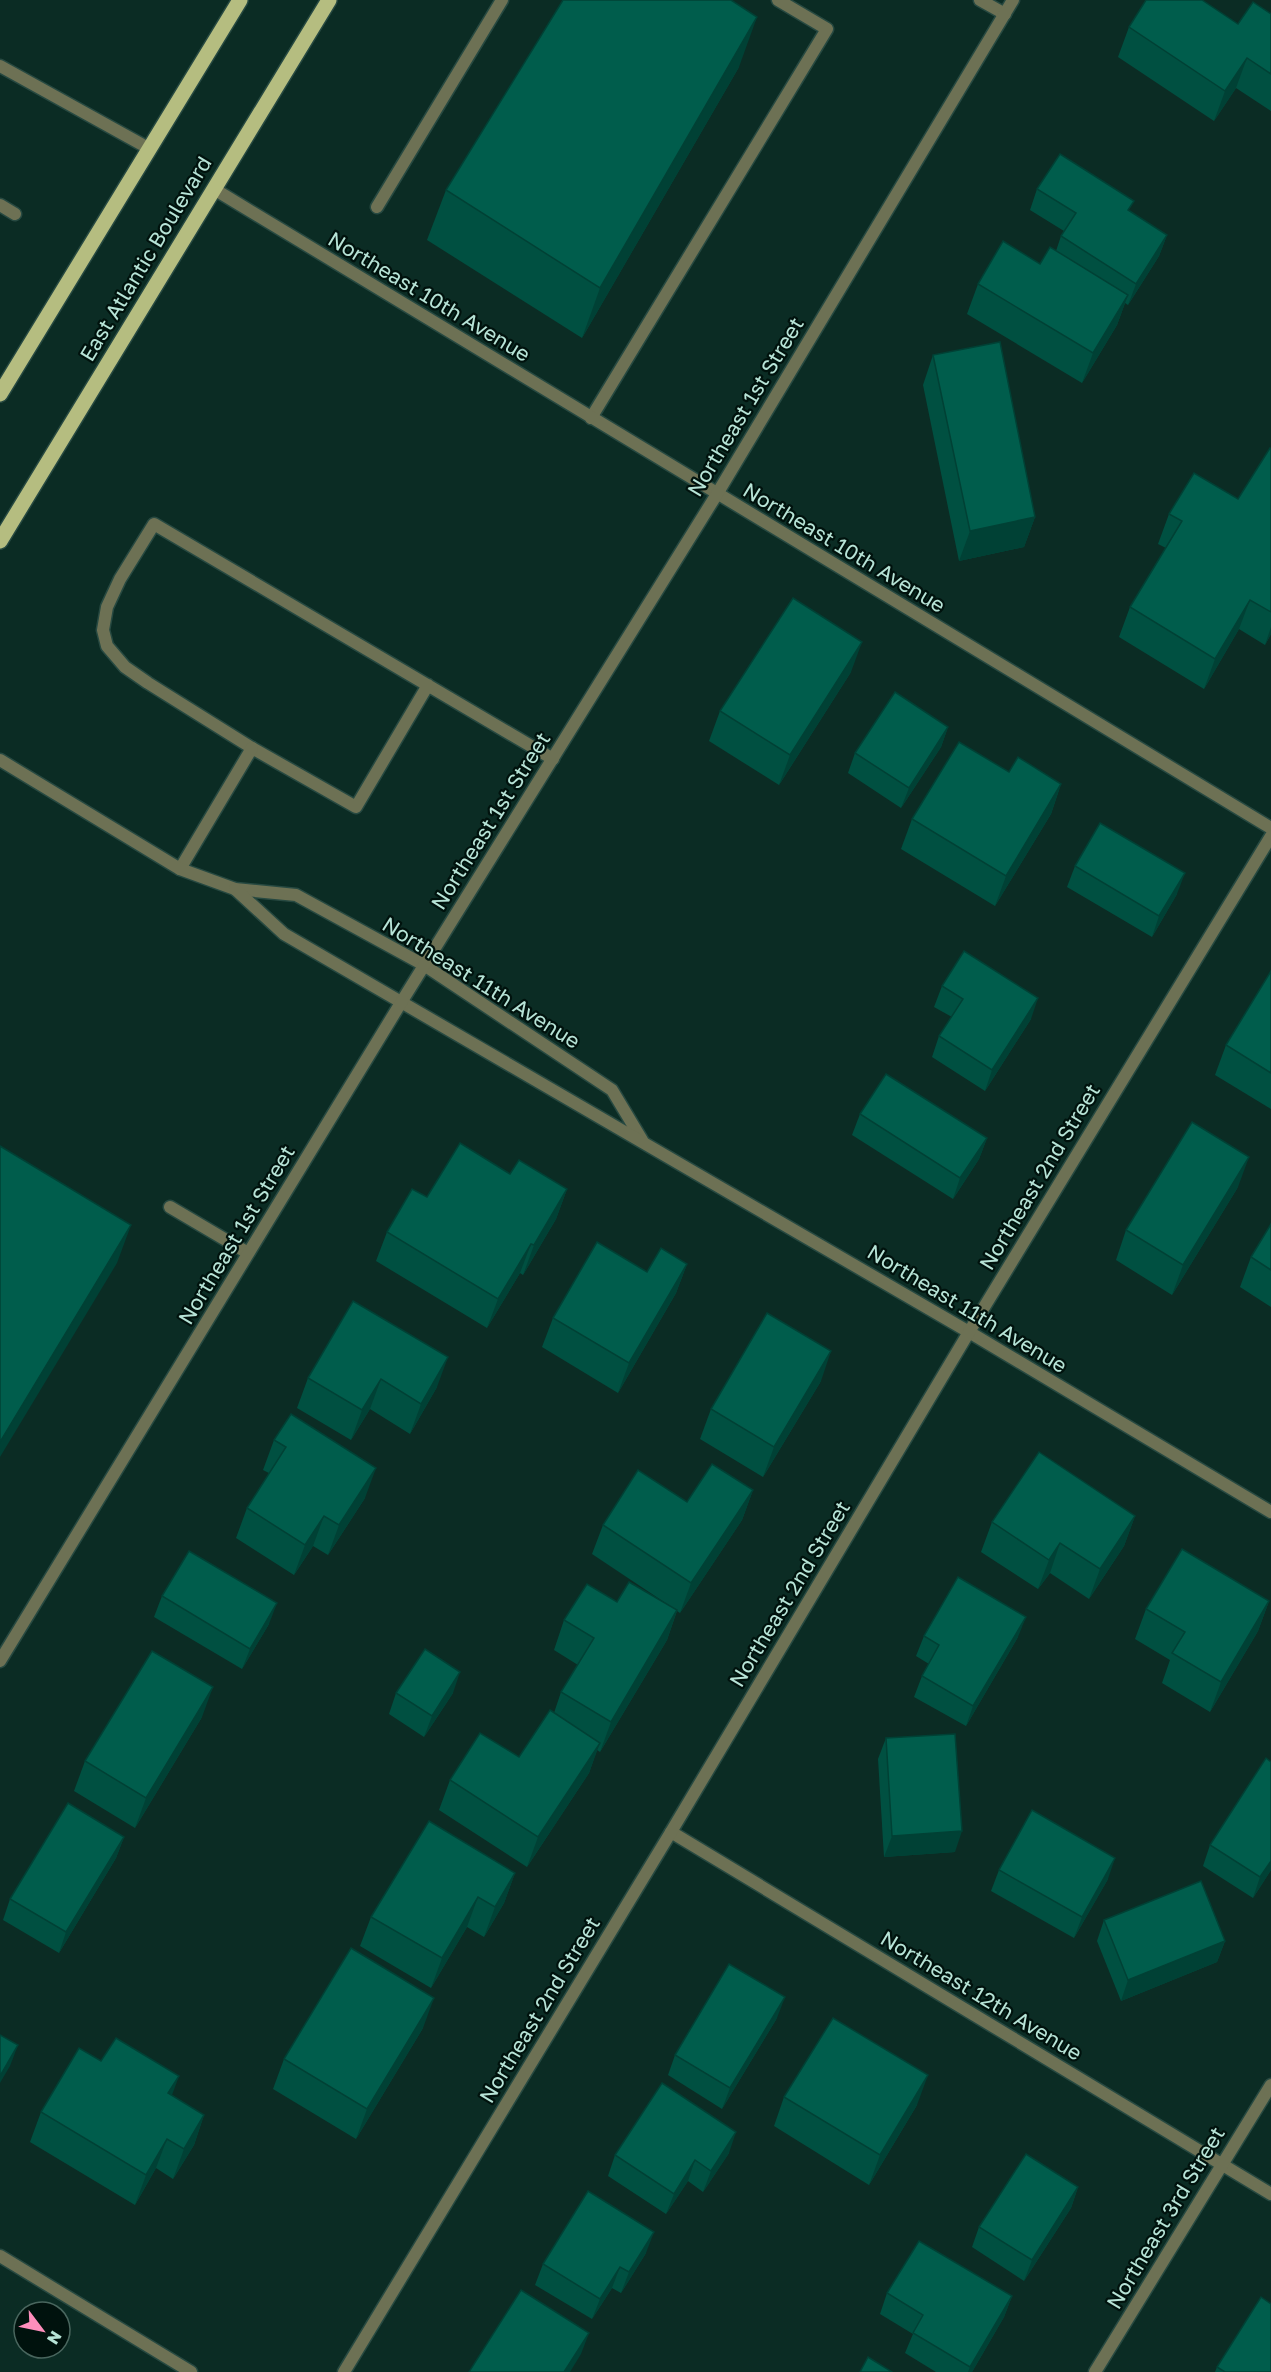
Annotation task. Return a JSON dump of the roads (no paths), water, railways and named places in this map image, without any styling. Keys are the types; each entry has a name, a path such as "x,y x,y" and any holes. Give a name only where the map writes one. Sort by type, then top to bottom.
{"main road":[{"path":"0,394 240,0"},
{"name":"East Atlantic Boulevard","path":"0,541 329,0"}],"street":[{"path":"377,207 502,0"},
{"path":"591,418 827,29 778,0"},
{"path":"980,0 1005,14"},
{"name":"Northeast 1st Street","path":"0,1661 424,965 717,494 1013,0"},
{"path":"0,66 150,149"},
{"name":"Northeast 10th Avenue","path":"214,189 1271,828"},
{"path":"0,205 15,214"},
{"path":"428,685 356,807 252,747 124,667 107,646 103,630 107,607 120,579 154,524 428,685 553,759"},
{"path":"180,869 252,747"},
{"name":"Northeast 11th Avenue","path":"0,760 180,869 235,889 296,895 424,965 612,1090 642,1141"},
{"name":"Northeast 2nd Street","path":"344,2372 671,1832 969,1332 1271,836"},
{"name":"Northeast 11th Avenue","path":"235,889 284,934 969,1332 1271,1512"},
{"path":"170,1207 248,1253"},
{"name":"Northeast 12th Avenue","path":"671,1832 1271,2194"},
{"name":"Northeast 3rd Street","path":"1095,2372 1271,2085"},
{"path":"0,2256 191,2372"}]}
